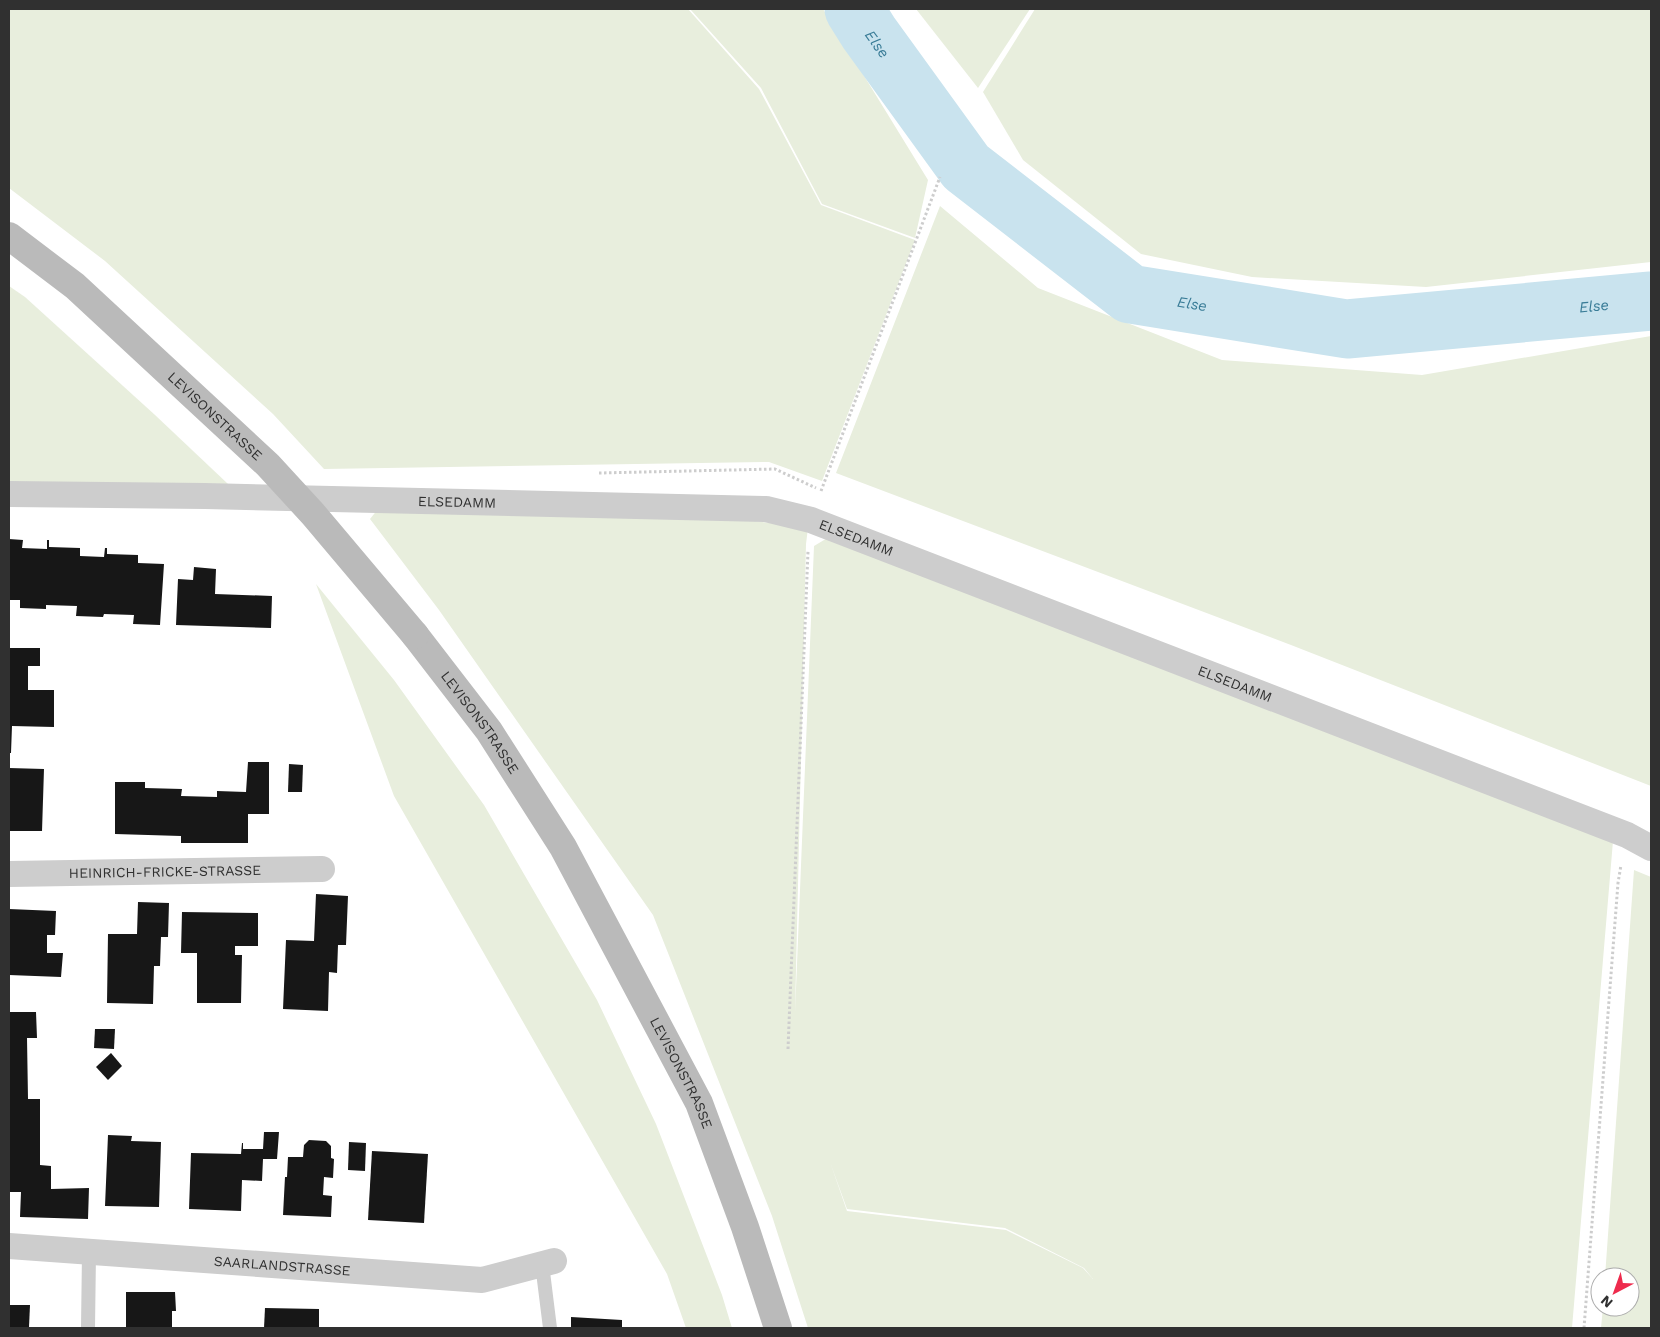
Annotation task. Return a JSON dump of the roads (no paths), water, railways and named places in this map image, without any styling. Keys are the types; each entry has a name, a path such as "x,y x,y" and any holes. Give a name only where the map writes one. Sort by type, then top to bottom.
{"main road":[{"name":"LEVISONSTRASSE","path":"9,236 75,286 268,465 313,514 415,635 488,731 562,846 700,1103 745,1227 778,1328"}],"street":[{"name":"ELSEDAMM","path":"9,494 205,496 766,509 811,520 1627,835 1651,848"},
{"name":"HEINRICH-FRICKE-STRASSE","path":"9,874 322,868"},
{"name":"SAARLANDSTRASSE","path":"9,1246 482,1280 548,1263"}],"lane":[{"path":"88,1328 89,1253"},
{"path":"548,1263 550,1328"}],"waterway":[{"name":"Else","path":"854,9 869,33 966,167 1130,294 1347,329 1651,301"}]}
